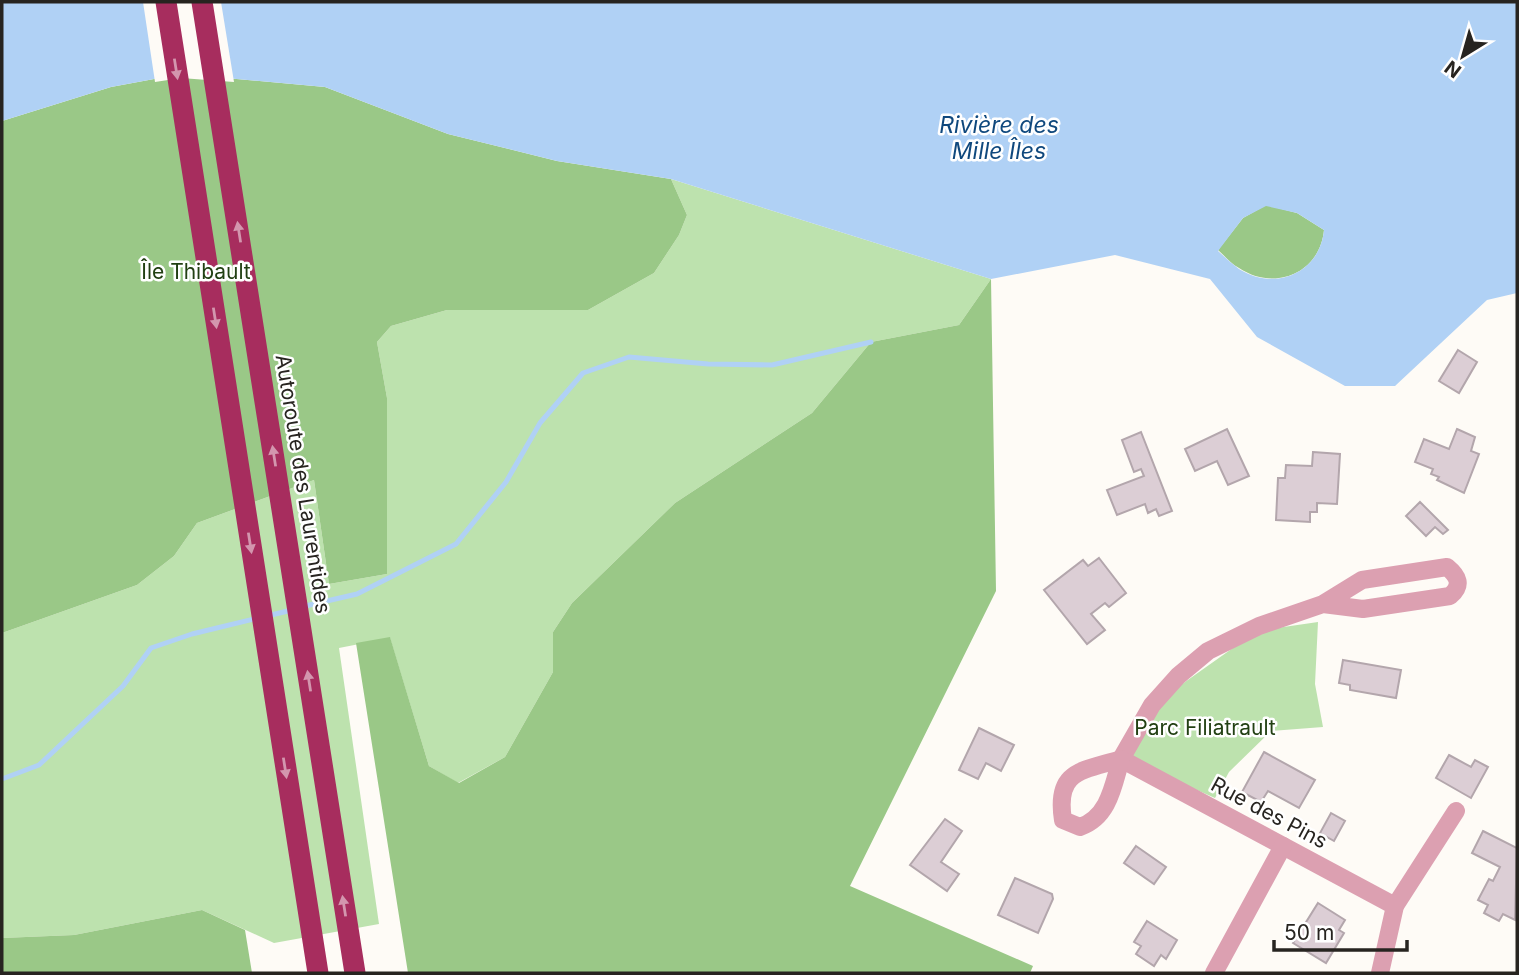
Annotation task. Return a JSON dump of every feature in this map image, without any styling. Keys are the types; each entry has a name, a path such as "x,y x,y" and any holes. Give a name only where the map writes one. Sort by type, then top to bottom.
{"highway":[{"path":"166,2 318,973"},
{"name":"Autoroute des Laurentides","path":"202,2 355,973"}],"street":[{"name":"Rue des Pins","path":"1323,604 1363,609 1450,596 1456,591 1459,582 1457,575 1447,567 1362,580 1323,604 1259,626 1208,651 1178,676 1152,705 1121,759 1395,906"},
{"path":"1380,973 1395,906 1456,811"},
{"path":"1214,973 1283,846"}],"green space":[{"name":"Île Thibault","path":"181,74 325,87 448,134 557,161 671,179 687,215 679,235 654,273 588,310 447,310 391,326 377,342 387,398 387,574 329,584 314,480 197,523 174,556 137,585 2,633 2,121 111,87"},
{"path":"671,179 991,279 959,325 871,342 812,413 675,503 572,603 553,632 553,672 505,757 458,783 429,766 390,638 339,648 379,924 274,943 202,910 74,935 2,938 2,633 137,585 174,556 197,523 314,480 329,584 387,574 387,398 377,342 391,326 447,310 588,310 654,273 679,235 687,215"},
{"path":"1266,205 1297,213 1324,230 1321,245 1314,257 1294,274 1281,278 1253,275 1233,264 1218,250 1243,218"},
{"path":"991,279 996,591 850,886 1033,966 1030,973 408,973 356,643 390,637 429,766 459,783 505,757 553,672 553,632 572,603 675,503 812,413 871,342 959,325"},
{"name":"Parc Filiatrault","path":"1318,622 1315,684 1323,727 1271,731 1229,772 1215,798 1126,759 1168,694 1257,631"},
{"path":"202,910 245,930 252,973 2,973 2,938 74,935"}],"water":[{"name":"Rivière des Mille Îles","path":"2,2 1517,2 1517,293 1487,300 1395,386 1345,386 1257,337 1210,279 1115,255 991,279 671,179 557,161 448,134 325,87 181,74 111,87 2,121","holes":["1266,206 1297,213 1324,230 1321,245 1314,257 1294,274 1267,279 1253,276 1239,269 1218,251 1243,218"]}],"pier":[{"path":"143,2 221,2 234,82 181,78 155,82"}],"building":[{"path":"1458,350 1477,362 1459,393 1439,381"},
{"path":"1227,429 1249,476 1228,485 1217,461 1195,471 1185,449"},
{"path":"1457,429 1475,437 1471,451 1479,454 1464,493 1437,480 1439,477 1431,474 1433,469 1415,462 1424,439 1449,449"},
{"path":"1141,432 1172,511 1159,516 1156,509 1148,513 1145,504 1117,515 1107,490 1144,476 1141,469 1134,472 1122,440"},
{"path":"1313,452 1340,454 1337,504 1317,503 1317,512 1310,512 1310,522 1276,520 1278,478 1285,478 1286,465 1312,466"},
{"path":"1420,502 1448,530 1443,534 1435,527 1426,536 1406,516"},
{"path":"1099,558 1126,593 1109,607 1105,603 1091,614 1105,630 1087,644 1044,590 1083,560 1088,566"},
{"path":"1343,660 1401,670 1396,698 1350,690 1350,685 1339,683"},
{"path":"979,728 1014,745 1001,771 986,763 978,779 959,770"},
{"path":"1264,752 1315,780 1299,808 1268,791 1261,802 1242,792"},
{"path":"1449,755 1471,767 1475,760 1488,767 1471,798 1436,778"},
{"path":"1331,813 1345,821 1334,841 1320,833"},
{"path":"945,819 962,831 941,862 959,874 947,891 910,865"},
{"path":"1483,831 1517,848 1515,920 1503,914 1499,921 1484,913 1488,905 1478,900 1489,879 1493,881 1500,867 1472,853"},
{"path":"1136,846 1166,867 1154,884 1124,863"},
{"path":"1015,878 1052,894 1053,899 1038,933 998,915"},
{"path":"1318,903 1345,920 1339,930 1344,933 1326,963 1293,943"},
{"path":"1147,921 1177,940 1166,959 1161,955 1154,966 1136,954 1141,946 1134,942"}],"waterway":[{"path":"301,607 357,594 456,544 506,482 540,423 583,373 629,357 708,364 772,365 871,342"},
{"path":"267,616 292,610"},
{"path":"2,779 39,765 123,686 151,648 192,634 258,618"}]}
